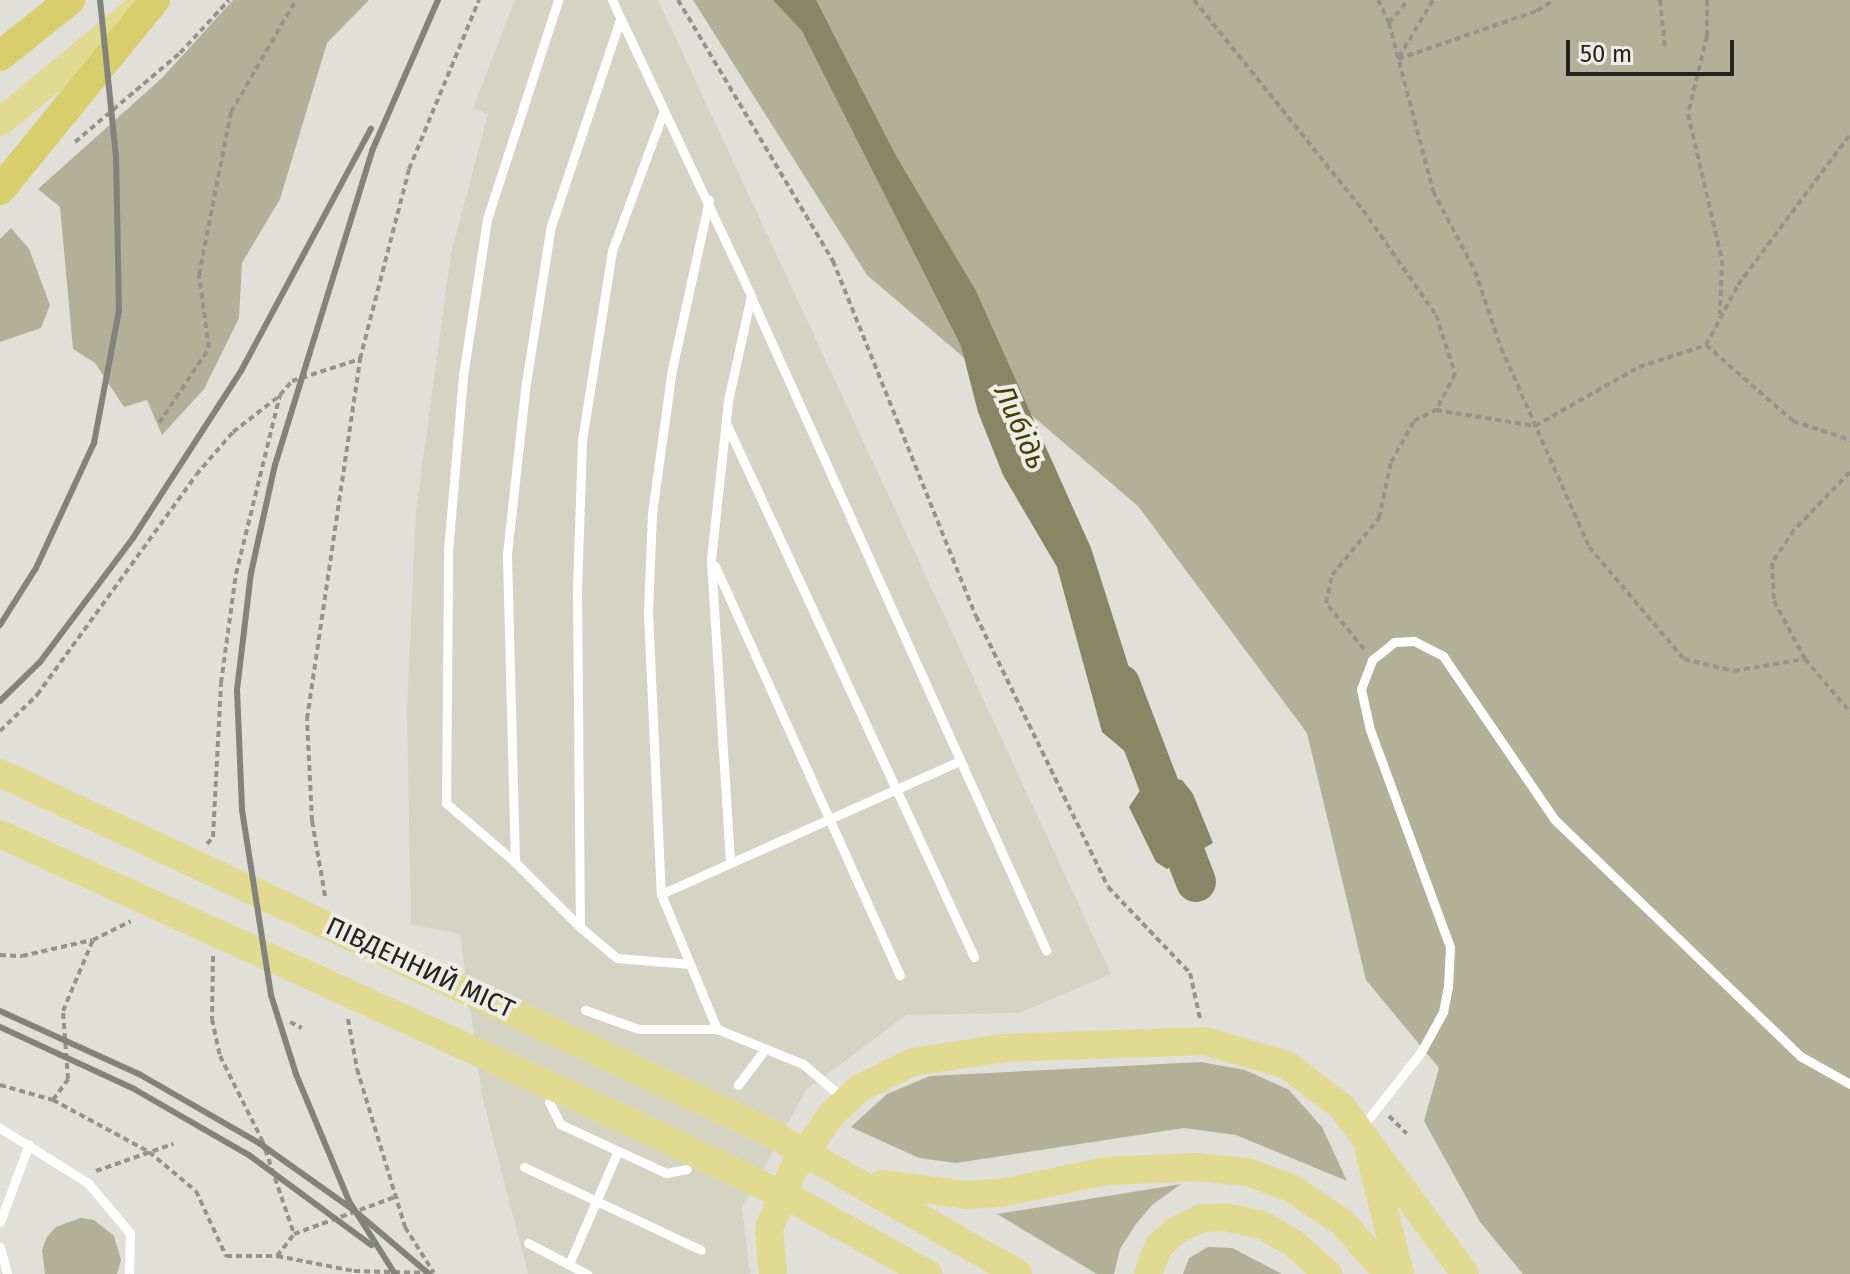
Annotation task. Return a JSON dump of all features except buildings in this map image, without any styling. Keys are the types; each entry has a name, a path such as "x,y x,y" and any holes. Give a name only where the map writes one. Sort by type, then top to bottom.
{"highway":[{"path":"0,56 70,0"},
{"path":"0,190 155,0"}],"main road":[{"path":"0,122 148,0"},
{"name":"ПІВДЕННИЙ МІСТ","path":"0,773 649,1073 848,1174"},
{"name":"ПІВДЕННИЙ МІСТ","path":"0,834 859,1234"},
{"path":"773,1274 769,1229 778,1203 810,1142 846,1100 893,1071 940,1057 1003,1048 1205,1041 1287,1065 1362,1127 1465,1274"},
{"path":"1362,1127 1386,1205 1400,1274"},
{"path":"848,1174 934,1194 990,1194 1107,1171 1196,1167 1247,1172 1291,1188 1342,1222 1366,1232 1378,1226 1386,1205"},
{"path":"848,1174 1018,1274"},
{"path":"1148,1274 1159,1246 1175,1231 1214,1217 1262,1225 1293,1243 1328,1274"},
{"path":"1342,1222 1388,1274"},
{"path":"859,1234 899,1274"},
{"path":"859,1234 928,1274"}],"lane":[{"path":"558,0 487,219 463,376 448,551 446,803 515,862 580,927 617,958 690,964"},
{"path":"612,0 663,113 709,200 1046,950"},
{"path":"515,862 507,554 526,383 551,226 620,20"},
{"path":"580,927 577,589 582,440 612,251 663,113"},
{"path":"709,200 672,369 652,513 648,612 661,894 717,1029"},
{"path":"730,863 711,560 726,422 751,296"},
{"path":"726,422 974,957"},
{"path":"711,560 900,975"},
{"path":"1362,1127 1407,1072 1443,1012 1450,947 1370,730 1361,689 1372,660 1394,642 1414,641 1443,656 1554,819 1800,1056 1850,1084"},
{"path":"661,894 960,761"},
{"path":"585,1010 639,1029 717,1029 803,1064 846,1100"},
{"path":"738,1085 765,1049"},
{"path":"549,1102 560,1124 666,1173 687,1169"},
{"path":"0,1128 80,1177 130,1233 129,1274"},
{"path":"0,1222 29,1144"},
{"path":"569,1264 618,1151"},
{"path":"524,1167 701,1250"},
{"path":"528,1243 587,1274"},
{"path":"0,1247 7,1274"}],"path":[{"path":"76,141 180,53 229,0"},
{"path":"159,423 209,348 199,275 231,112 296,0"},
{"path":"326,899 312,821 307,719 360,359 409,169 479,0"},
{"path":"678,0 833,261 976,616 1108,887 1190,973 1205,1041"},
{"path":"1194,0 1363,210 1436,315 1455,374 1436,410 1414,421 1391,462 1379,518 1332,575 1326,603 1372,660"},
{"path":"1380,0 1389,23 1433,191 1475,271 1535,426 1589,547 1684,659 1734,671 1805,659"},
{"path":"1389,23 1408,0"},
{"path":"1398,59 1433,0"},
{"path":"1398,59 1537,11 1554,0"},
{"path":"1660,0 1665,48"},
{"path":"1707,0 1707,36 1688,114 1722,260 1720,316"},
{"path":"1436,410 1535,426 1639,367 1706,345 1720,316 1850,135"},
{"path":"1706,345 1793,421 1850,440"},
{"path":"0,731 37,695 196,475 233,432 280,395 292,381 360,359"},
{"path":"213,849 221,683 236,574 280,395"},
{"path":"1850,472 1794,530 1772,563 1774,601 1805,659 1850,712"},
{"path":"204,848 213,833"},
{"path":"0,955 22,956 93,940 134,919"},
{"path":"213,939 212,1019 220,1056 262,1140 294,1234"},
{"path":"53,1100 68,1079 63,1011 93,940"},
{"path":"345,1007 357,1069 405,1227 435,1274"},
{"path":"290,1022 302,1028"},
{"path":"0,1085 53,1100 149,1152 196,1191 226,1256 277,1256 353,1273 435,1274"},
{"path":"80,1177 173,1144"},
{"path":"277,1256 294,1234 395,1197"}],"shaded area":[{"path":"233,0 369,0 327,43 280,199 242,263 239,318 204,389 162,435 147,400 124,407 95,363 73,349 60,207 38,189 162,78"},
{"path":"515,0 658,0 1111,974 1019,1013 906,1015 806,1090 742,1208 750,1274 528,1274 482,1095 460,934 411,924 407,710 416,511 451,254 488,114 473,108"},
{"path":"693,0 1850,0 1850,1274 1523,1274 1480,1222 1424,1121 1439,1068 1366,980 1307,733 1138,506 867,275"},
{"path":"11,228 29,249 50,305 41,328 0,342 0,239"},
{"path":"1201,1062 1245,1070 1289,1090 1322,1127 1347,1181 1236,1135 1184,1128 956,1163 919,1158 851,1127 887,1094 930,1076"},
{"path":"1181,1184 1152,1205 1136,1224 1120,1249 1114,1274 1097,1274 997,1214"},
{"path":"80,1218 94,1220 114,1236 121,1260 117,1274 45,1274 42,1250 47,1237 56,1227"},
{"path":"1208,1247 1232,1248 1282,1274 1183,1274 1189,1258"}],"water":[{"path":"773,0 816,0 895,154 976,291 1091,548 1147,724 1127,753 1102,732 1057,567 1003,475 978,412 961,346 802,31"},
{"path":"1166,778 1182,780 1193,794 1213,843 1167,869 1156,862 1129,807 1141,789"}],"waterway":[{"name":"Либідь","path":"1120,684 1196,882"}],"railway":[{"path":"0,625 36,568 94,443 119,311 116,157 100,0"},
{"path":"395,1274 349,1201 296,1074 271,995 242,809 237,690 251,573 275,465 372,151 438,0"},
{"path":"0,701 40,662 133,538 241,371 371,129"},
{"path":"0,1011 139,1074 259,1143 355,1211 429,1274"},
{"path":"0,1027 134,1089 249,1155 371,1245"}]}
